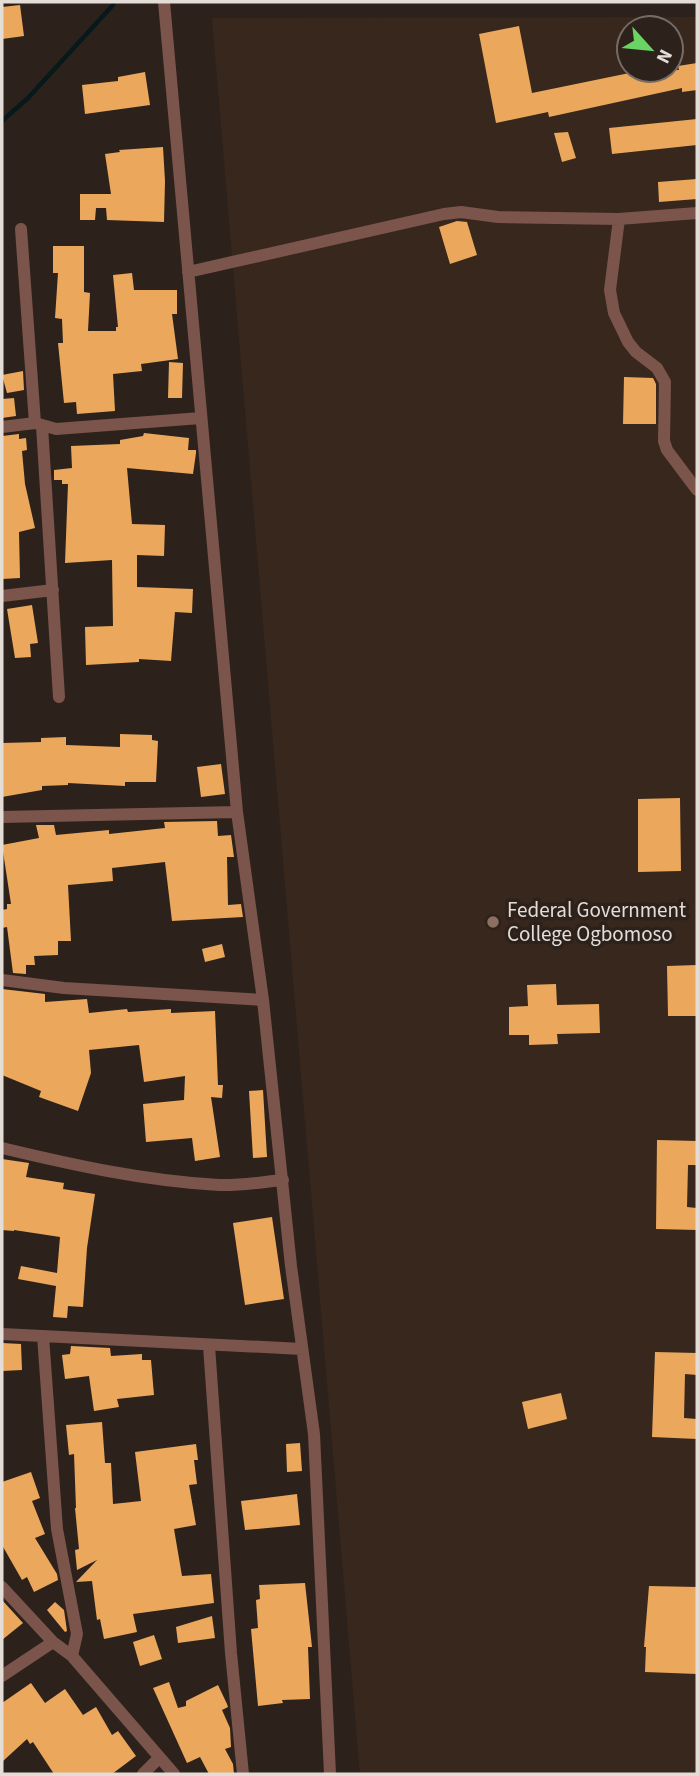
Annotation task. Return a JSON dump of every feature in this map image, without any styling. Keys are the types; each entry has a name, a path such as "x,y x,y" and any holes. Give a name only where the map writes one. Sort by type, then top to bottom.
{"street":[{"path":"164,2 237,812 263,1000 314,1434 330,1774"},
{"path":"188,272 461,212 498,217 619,219 697,213"},
{"path":"619,219 610,290 614,313 628,342 636,352 657,368 665,382 664,442 697,490"},
{"path":"22,229 53,590 59,697"},
{"path":"2,427 38,424 55,429 201,418"},
{"path":"2,596 53,590"},
{"path":"2,817 237,812"},
{"path":"2,980 64,988 263,1000"},
{"path":"2,1148 103,1172 163,1180 221,1185 283,1181"},
{"path":"2,1334 302,1349"},
{"path":"43,1336 57,1529 77,1634 72,1656"},
{"path":"209,1346 231,1653 243,1774"},
{"path":"2,1587 52,1642 72,1656 174,1774"},
{"path":"2,1676 52,1642"},
{"path":"143,1774 159,1758"}],"shaded area":[{"name":"Federal Government College Ogbomoso","path":"615,17 615,84 685,84 685,17 697,17 697,1774 360,1774 212,18"}],"building":[{"path":"20,5 24,36 2,39 2,7"},
{"path":"519,26 532,93 615,76 615,84 685,84 685,65 697,63 697,90 682,92 682,88 549,117 548,112 496,123 479,34"},
{"path":"145,72 150,105 85,114 82,85 118,81 118,77"},
{"path":"697,119 697,145 612,154 609,128"},
{"path":"568,132 576,158 562,162 554,133"},
{"path":"163,147 164,222 107,220 106,208 96,208 95,220 80,220 80,194 111,194 105,154 120,152 119,150"},
{"path":"697,179 697,199 659,202 658,182"},
{"path":"457,221 467,222 477,255 450,264 439,227"},
{"path":"53,246 84,246 84,292 90,293 88,331 116,331 118,327 113,275 132,273 134,290 177,290 177,314 172,314 178,359 141,364 142,371 113,374 115,411 77,414 76,402 64,403 58,343 63,343 62,319 55,318 58,273 53,273"},
{"path":"169,362 183,363 182,398 168,398"},
{"path":"23,371 24,390 7,393 2,375"},
{"path":"624,377 653,378 656,384 656,424 623,424"},
{"path":"14,398 16,416 2,418 2,399"},
{"path":"144,433 189,438 188,450 196,450 196,453 193,474 127,468 132,524 165,525 164,556 137,555 137,587 193,589 192,613 175,612 171,661 139,659 139,662 86,665 85,627 113,626 112,560 65,563 68,484 62,484 62,480 54,480 54,470 72,468 71,446 120,444 120,440 143,436"},
{"path":"19,434 19,439 26,438 27,450 22,451 25,484 35,528 19,532 20,578 2,579 2,436"},
{"path":"32,605 38,643 30,644 31,657 15,658 7,609"},
{"path":"120,734 152,735 152,740 158,741 156,782 125,782 125,786 68,783 42,786 42,790 2,797 2,743 41,742 41,738 66,737 66,745 120,747"},
{"path":"221,764 225,794 201,797 197,767"},
{"path":"680,798 681,871 638,872 638,799"},
{"path":"217,821 218,836 231,835 234,857 227,857 228,905 241,904 243,917 172,921 165,862 112,868 113,881 68,885 71,941 58,941 58,955 34,956 35,965 26,965 26,974 13,973 7,927 2,928 2,910 7,909 7,904 11,904 2,845 39,838 36,825 54,825 56,835 109,830 109,834 165,828 164,822"},
{"path":"222,944 225,957 205,962 202,949"},
{"path":"697,965 697,1016 668,1016 667,966"},
{"path":"556,984 557,1005 599,1004 600,1033 557,1034 558,1044 529,1045 529,1035 509,1035 509,1007 528,1006 527,985"},
{"path":"2,989 45,994 45,1002 87,999 89,1013 127,1009 128,1012 171,1009 171,1013 215,1011 218,1085 223,1085 222,1098 211,1097 220,1157 195,1161 192,1138 146,1142 143,1104 184,1100 185,1076 144,1082 139,1045 89,1050 91,1073 78,1111 39,1097 41,1091 2,1075"},
{"path":"263,1090 267,1157 253,1158 249,1091"},
{"path":"657,1140 697,1141 697,1165 688,1165 687,1207 697,1208 697,1230 656,1229"},
{"path":"2,1159 29,1163 26,1177 64,1183 63,1189 95,1194 87,1248 83,1307 68,1306 67,1318 53,1317 56,1286 18,1279 21,1266 57,1273 60,1237 2,1230"},
{"path":"272,1217 284,1299 245,1305 233,1223"},
{"path":"2,1343 21,1344 22,1370 2,1371"},
{"path":"71,1346 110,1348 111,1356 142,1354 142,1360 151,1360 154,1395 117,1399 119,1407 94,1411 89,1376 65,1379 62,1355 70,1354"},
{"path":"655,1352 697,1353 697,1375 685,1374 684,1418 697,1419 697,1439 652,1437"},
{"path":"561,1393 567,1419 528,1429 522,1402"},
{"path":"102,1422 105,1463 111,1463 113,1504 141,1501 135,1452 196,1444 198,1460 194,1460 197,1484 189,1485 196,1525 174,1529 182,1576 211,1574 214,1603 133,1614 137,1632 104,1639 100,1619 97,1620 92,1581 76,1582 97,1560 77,1570 75,1550 79,1549 74,1454 69,1455 66,1425"},
{"path":"300,1443 302,1471 287,1472 286,1444"},
{"path":"31,1472 40,1498 32,1501 45,1534 35,1538 58,1580 34,1592 27,1577 22,1580 2,1545 2,1482"},
{"path":"297,1494 300,1525 245,1530 241,1501"},
{"path":"305,1583 312,1647 308,1647 310,1699 282,1700 283,1703 258,1706 251,1629 258,1628 256,1600 260,1599 259,1585"},
{"path":"649,1586 697,1587 697,1674 645,1672 644,1647"},
{"path":"2,1600 23,1623 2,1640"},
{"path":"55,1602 64,1610 65,1632 47,1610"},
{"path":"212,1616 215,1638 178,1643 176,1627"},
{"path":"154,1635 162,1659 140,1666 133,1642"},
{"path":"169,1682 178,1708 186,1706 186,1701 218,1685 228,1707 222,1710 230,1728 231,1747 225,1749 233,1764 234,1774 209,1774 200,1757 187,1763 153,1688"},
{"path":"31,1683 45,1703 65,1689 83,1715 96,1707 112,1735 118,1731 136,1756 112,1774 54,1774 33,1742 30,1744 27,1739 2,1762 2,1703"}],"waterway":[{"path":"2,121 28,98 113,5"}],"place":[{"name":"Federal Government College Ogbomoso","path":"493,922"}]}
